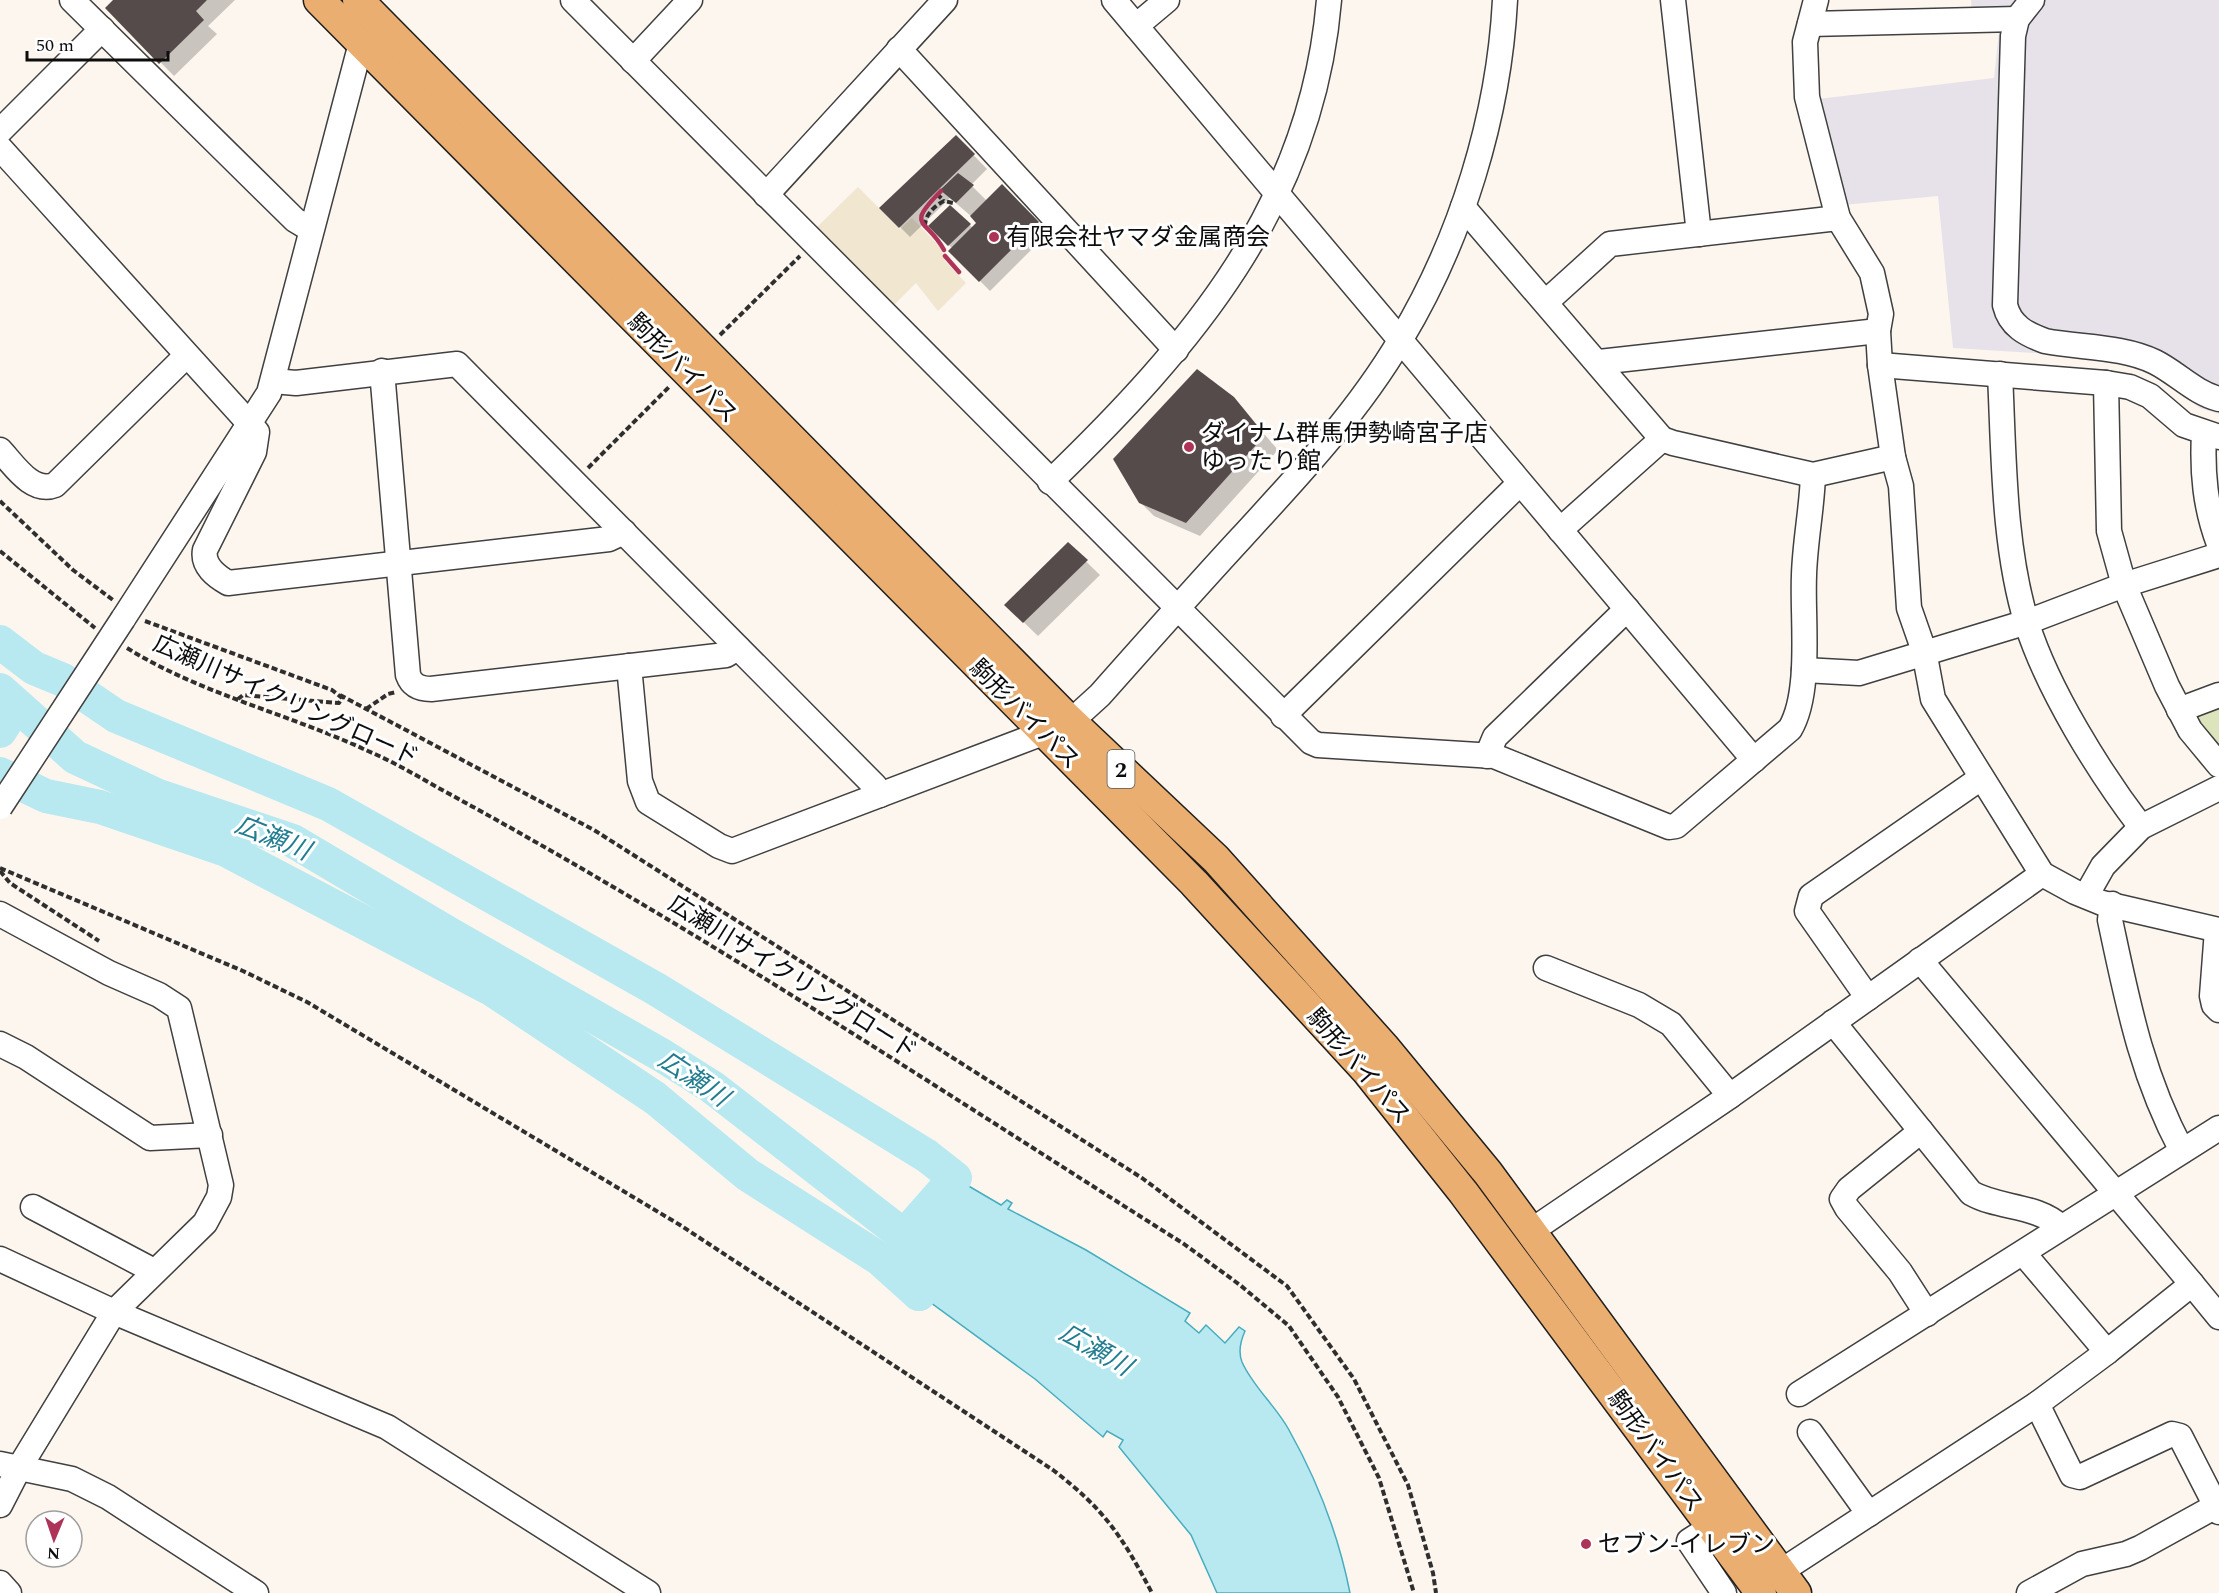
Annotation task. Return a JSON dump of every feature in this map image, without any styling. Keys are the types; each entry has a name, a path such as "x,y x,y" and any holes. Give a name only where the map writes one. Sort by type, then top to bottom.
{"main road":[{"name":"駒形バイパス","path":"319,0 695,361 1056,726 1194,883 1366,1070 1463,1192 1711,1527 1779,1586"},
{"name":"駒形バイパス","path":"368,4 695,361"},
{"name":"駒形バイパス","path":"1056,726 1216,859 1385,1048 1488,1173 1531,1231 1779,1586"}],"street":[{"path":"72,0 295,220 310,229"},
{"path":"573,0 1176,609 1304,737 1318,745 1501,758 1670,827 1676,826 1790,729 1794,721 1804,670 1804,575 1813,475"},
{"path":"633,62 690,0"},
{"path":"766,195 945,0"},
{"path":"1114,0 1754,760"},
{"path":"1136,26 1167,0"},
{"path":"1050,482 1176,350 1239,266 1277,195 1316,90 1329,0"},
{"path":"629,666 640,780 645,798 719,846 732,851 1056,726 1078,714 1100,695 1314,459 1401,341 1424,299 1463,207 1488,121 1498,69 1505,0"},
{"path":"1673,0 1699,234"},
{"path":"1816,0 1805,42 1807,97 1838,218 1872,273 1881,314 1878,331 1880,364 1893,457 1901,486 1910,608 1924,651 1933,699 2042,874 2086,896 2218,930 2212,996 2214,1005 2219,1010"},
{"path":"2032,0 2017,19 2013,36 2005,305 2007,314 2017,327 2031,336 2045,341 2142,356 2173,372 2208,396 2219,399"},
{"path":"0,807 249,424 273,381 310,229 361,42 368,4"},
{"path":"1810,24 2017,19"},
{"path":"0,131 102,29"},
{"path":"900,49 1176,350"},
{"path":"0,148 257,432 254,452 204,556 213,572 228,583 609,539 624,532"},
{"path":"1463,207 1599,362 1662,439 1813,475 1893,457"},
{"path":"1546,302 1610,244 1838,218"},
{"path":"1599,362 1878,331"},
{"path":"0,450 32,483 48,488 55,485 186,356"},
{"path":"273,381 296,383 382,371 457,364 875,786 880,795"},
{"path":"1880,364 2106,382 2130,387 2150,396 2176,420 2211,435 2202,471 2205,493 2219,544"},
{"path":"382,371 411,682 421,689 431,689 726,655 738,648"},
{"path":"2000,374 2007,518 2027,622 2073,721 2116,794 2141,827"},
{"path":"2106,382 2109,531 2124,585 2153,656 2179,710 2190,730 2219,765"},
{"path":"1560,530 1662,439"},
{"path":"1283,716 1521,483"},
{"path":"1804,670 1859,673 1924,651 2027,622 2124,585 2219,555"},
{"path":"1487,756 1495,737 1627,609"},
{"path":"2179,710 2219,695"},
{"path":"1868,998 1807,911 1807,902 1811,896 1981,778"},
{"path":"2086,896 2103,866 2141,827 2219,788"},
{"path":"1531,1231 1730,1096 2042,874"},
{"path":"2112,904 2110,920 2133,1031 2144,1068 2182,1151"},
{"path":"0,914 109,973 159,995 179,1008 220,1178 219,1197 205,1223 114,1312 9,1466 0,1505"},
{"path":"1920,960 2219,1317"},
{"path":"1546,968 1639,1005 1671,1024 1730,1096"},
{"path":"1833,1022 1971,1193 1980,1198 2040,1213 2061,1227"},
{"path":"0,1044 26,1057 150,1138 210,1135"},
{"path":"1800,1395 2219,1128"},
{"path":"1921,1131 1849,1189 1842,1198 1847,1208 1900,1272 1927,1314"},
{"path":"1463,1192 1488,1173"},
{"path":"33,1207 154,1271"},
{"path":"2024,1254 2032,1267 2107,1353"},
{"path":"0,1260 114,1312 387,1427 648,1593"},
{"path":"1779,1586 1869,1514 2037,1404 2107,1353 2192,1284"},
{"path":"2032,1591 2082,1564 2126,1554 2140,1548 2217,1509 2180,1436 2172,1434 2080,1477 2072,1475 2037,1404"},
{"path":"1810,1432 1869,1514"},
{"path":"9,1466 72,1479 108,1497 255,1593"},
{"path":"1711,1527 1689,1541 1724,1593"},
{"path":"0,1583 9,1593"}],"path":[{"path":"937,194 944,201 952,203"},
{"path":"925,226 929,212 944,201"},
{"path":"575,481 813,243"},
{"path":"0,501 73,570 126,614 340,695 594,830 1142,1179 1287,1286 1354,1379 1408,1485 1433,1573 1436,1593"},
{"path":"0,551 85,622 105,634"},
{"name":"広瀬川サイクリングロード","path":"124,646 170,672 368,751 446,792 644,906 1184,1244 1240,1285 1289,1326 1338,1396 1379,1478 1414,1593"},
{"path":"366,709 411,682"},
{"path":"237,699 243,695 339,703 342,698 340,695"},
{"path":"0,869 10,883 104,945"},
{"path":"0,869 243,971 306,1002 680,1225 1053,1470 1085,1495 1110,1521 1152,1593"}],"shaded area":[{"path":"1971,0 2219,0 2219,414 2200,408 2146,367 2100,357 1953,348 1938,196 1843,205 1818,99 1994,78 2001,12 1972,14"},
{"path":"858,187 900,229 912,218 940,247 945,261 966,283 938,311 916,283 892,307 815,229"}],"green space":[{"path":"2219,701 2219,753 2191,721 2195,710"}],"water":[{"path":"955,1178 1001,1205 1007,1200 1012,1203 1008,1209 1086,1250 1190,1313 1185,1321 1199,1333 1206,1325 1225,1343 1239,1327 1245,1331 1240,1346 1242,1362 1252,1380 1284,1421 1309,1469 1340,1551 1350,1593 1217,1593 1191,1535 1119,1447 1123,1440 1107,1431 1103,1437 1035,1379 919,1294 912,1227"}],"building":[{"path":"113,0 207,0 196,11 204,20 159,64 105,8"},
{"path":"956,135 975,154 899,228 879,208"},
{"path":"958,173 974,185 956,203 940,190"},
{"name":"有限会社ヤマダ金属商会","path":"1002,184 1039,222 979,282 948,251 976,223 970,216"},
{"path":"950,205 971,224 948,246 928,226"},
{"name":"ダイナム群馬伊勢崎宮子店 ゆったり館","path":"1197,369 1234,397 1265,435 1186,523 1139,503 1113,459"},
{"path":"1068,542 1088,560 1023,623 1004,605"}],"waterway":[{"path":"0,642 34,668 63,680 116,716 328,804 656,989 927,1156 955,1178 912,1227 919,1294"},
{"name":"広瀬川","path":"0,690 75,757 156,795 293,841 663,1056 712,1087 925,1252 954,1269"},
{"path":"0,719 5,723 0,731"},
{"path":"0,774 46,796 100,807 226,850 493,990 655,1098 748,1175 880,1259 919,1294"}],"railway":[{"path":"941,191 923,211 921,217 922,222 944,250"},
{"path":"945,256 959,272"}],"place":[{"name":"有限会社ヤマダ金属商会","path":"994,237"},
{"name":"ダイナム群馬伊勢崎宮子店 ゆったり館","path":"1189,447"},
{"name":"セブン-イレブン","path":"1586,1544"}]}
